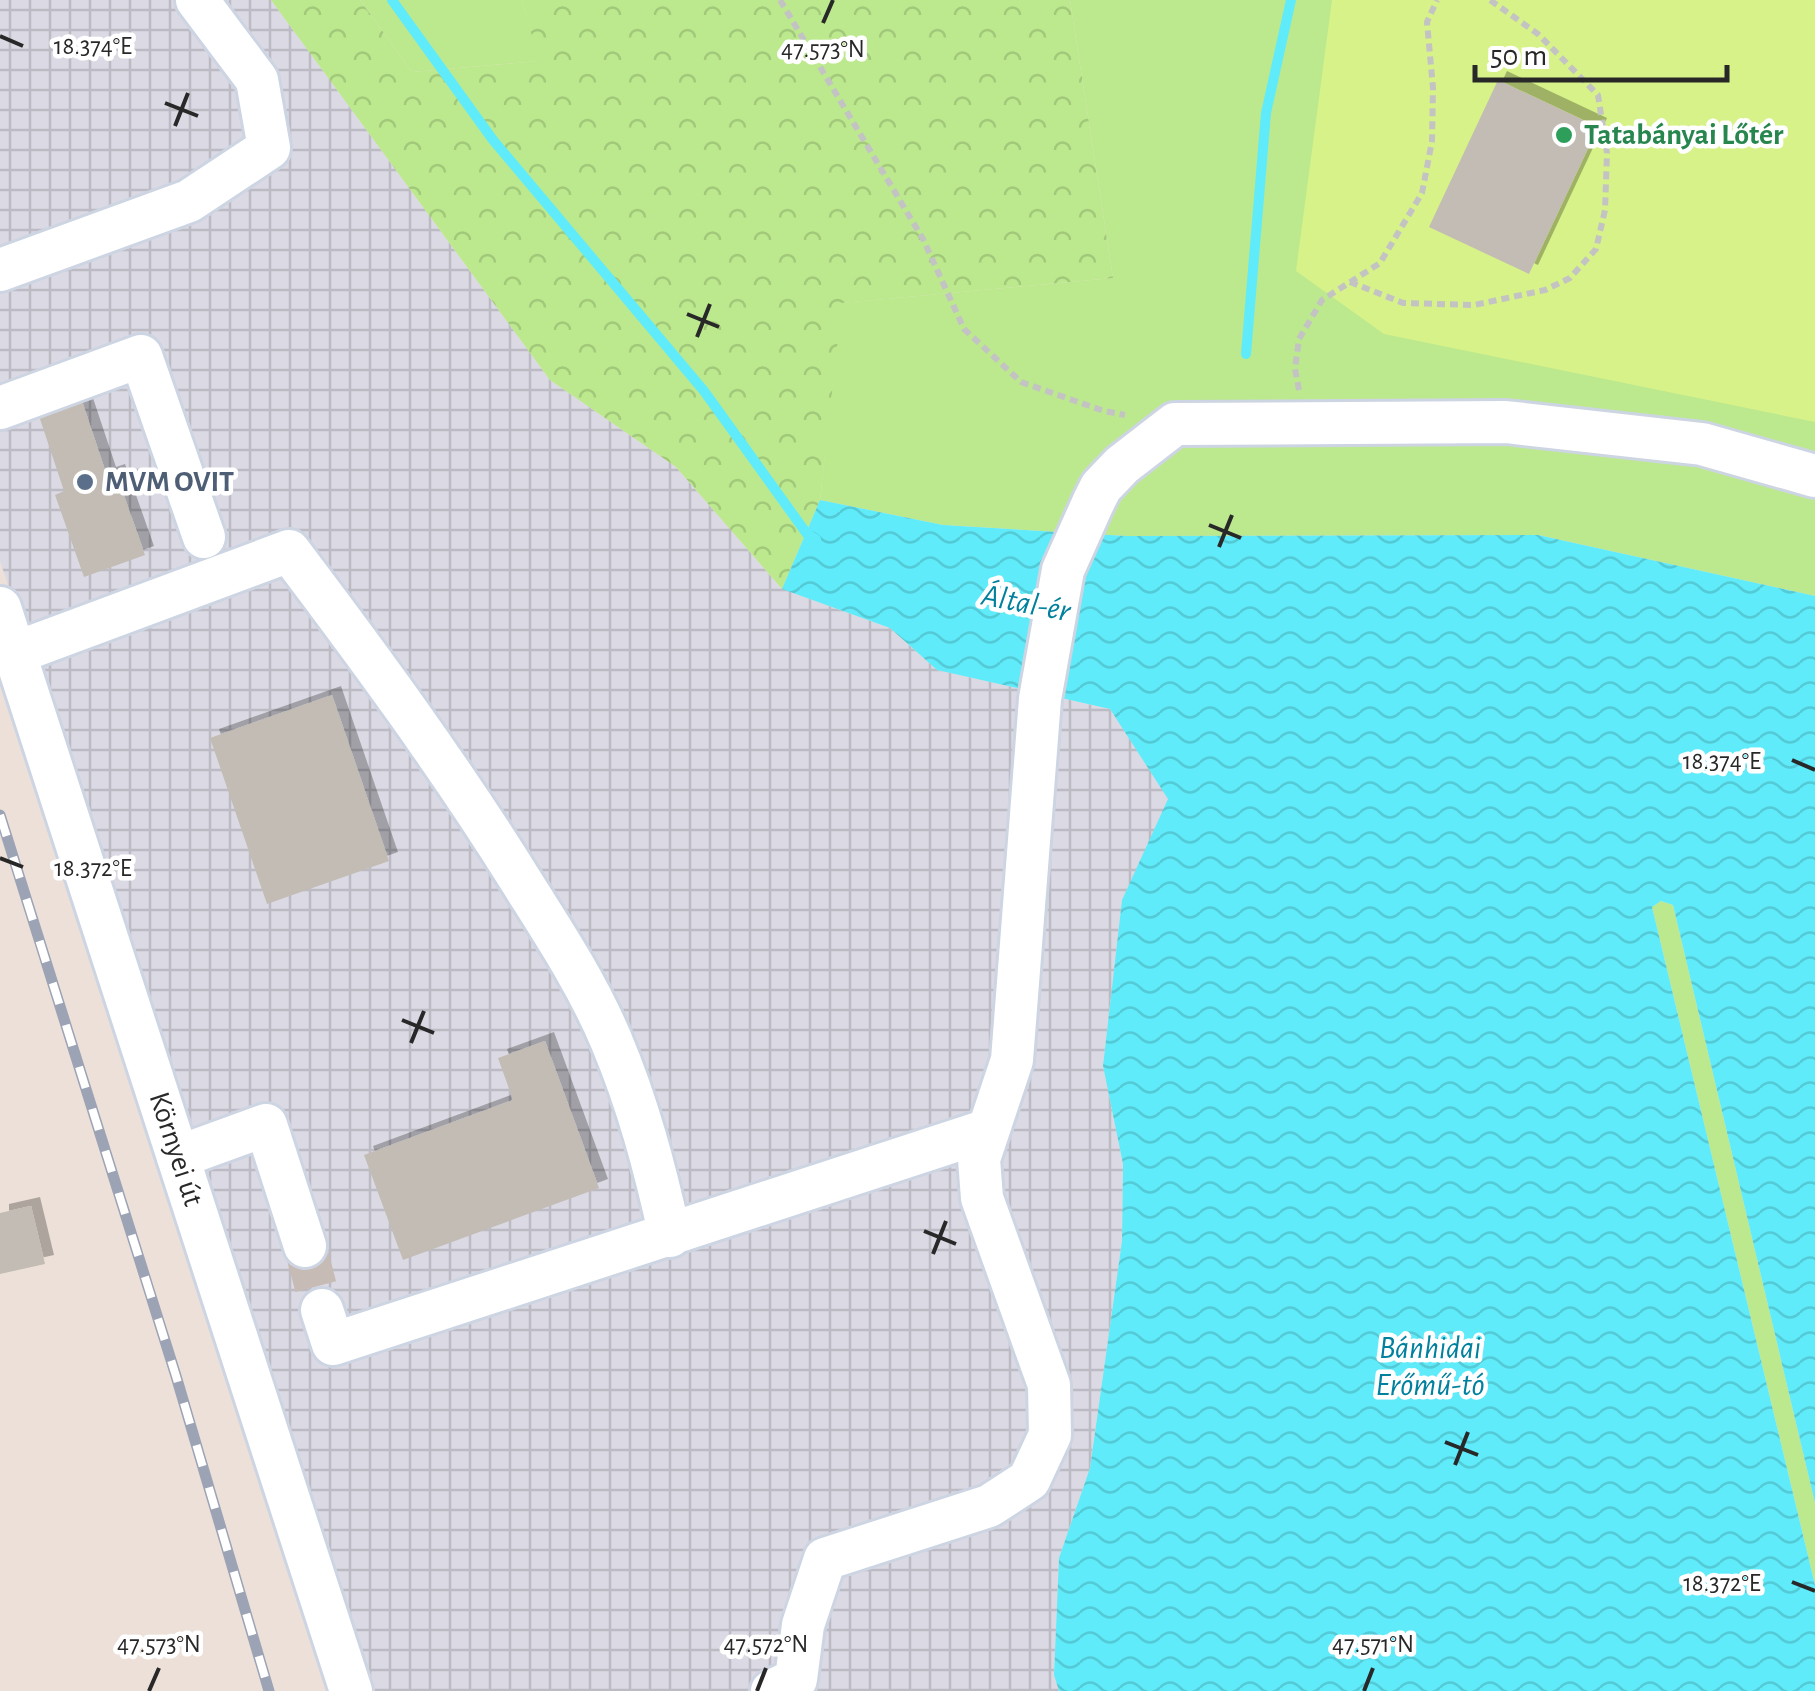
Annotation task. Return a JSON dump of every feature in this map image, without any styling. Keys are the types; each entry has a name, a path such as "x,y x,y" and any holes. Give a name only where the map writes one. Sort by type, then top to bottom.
{"street":[{"path":"0,270 190,201 269,148 257,80 197,0"},
{"path":"0,408 142,356 204,537"},
{"path":"772,1691 796,1678 802,1625 825,1559 989,1506 1029,1480 1050,1435 1049,1385 982,1198 979,1159 1012,1060 1040,699 1049,646 1063,570 1101,486 1175,424 1506,422 1702,444 1815,476"},
{"path":"15,653 289,552 360,644 471,802 571,961 610,1037 650,1142 670,1236"},
{"name":"Környei út","path":"0,608 351,1691"},
{"path":"178,1157 266,1125 304,1246"},
{"path":"322,1310 333,1344 988,1130"}],"path":[{"path":"780,0 923,239 964,329 1021,382 1104,411 1175,424"},
{"path":"1305,424 1295,368 1299,339 1322,300 1380,263 1422,193 1432,141 1433,88 1427,22 1437,0"},
{"path":"1350,282 1403,303 1474,305 1545,290 1570,278 1596,249 1605,210 1607,153 1598,95 1538,34 1490,0"}],"shaded area":[{"path":"0,0 271,0 550,380 676,467 782,589 890,628 937,670 1110,709 1169,799 1122,900 1103,1066 1123,1164 1122,1241 1090,1468 1059,1558 1054,1675 1059,1691 375,1691 0,561"}],"green space":[{"path":"271,0 360,0 412,72 539,61 522,0 1070,0 1113,278 842,303 820,500 782,589 676,467 550,380"},
{"path":"360,0 522,0 540,61 412,72"},
{"path":"1070,0 1360,0 1815,399 1815,596 1538,535 1126,536 943,525 820,500 841,303 1113,278"},
{"name":"Tatabányai Lőtér","path":"1332,0 1815,0 1815,422 1384,334 1296,271"},
{"path":"1661,901 1673,905 1815,1503 1815,1585 1652,907"}],"water":[{"name":"Bánhidai Erőmű-tó","path":"820,500 943,525 1126,536 1538,535 1815,596 1815,1503 1673,905 1661,901 1652,907 1815,1585 1815,1691 1059,1691 1054,1675 1059,1558 1090,1468 1122,1241 1123,1164 1103,1066 1122,900 1168,799 1110,709 937,670 890,628 782,589"}],"building":[{"path":"1498,80 1598,127 1529,274 1429,227"},
{"path":"80,395 107,476 116,473 145,555 84,577 55,495 64,491 37,410"},
{"path":"332,695 389,861 267,904 210,738"},
{"path":"545,1041 599,1188 403,1260 364,1155 513,1100 498,1058"},
{"path":"31,1206 45,1264 0,1274 0,1213"}],"waterway":[{"name":"Által-ér","path":"392,0 493,140 704,391 807,534 816,539"},
{"path":"1246,354 1266,113 1291,0"}],"tunnel":[{"path":"305,1246 322,1310"}],"railway":[{"path":"0,815 176,1376 269,1691"}],"place":[{"name":"Tatabányai Lőtér","path":"1564,135"},
{"name":"MVM OVIT","path":"85,482"}]}
